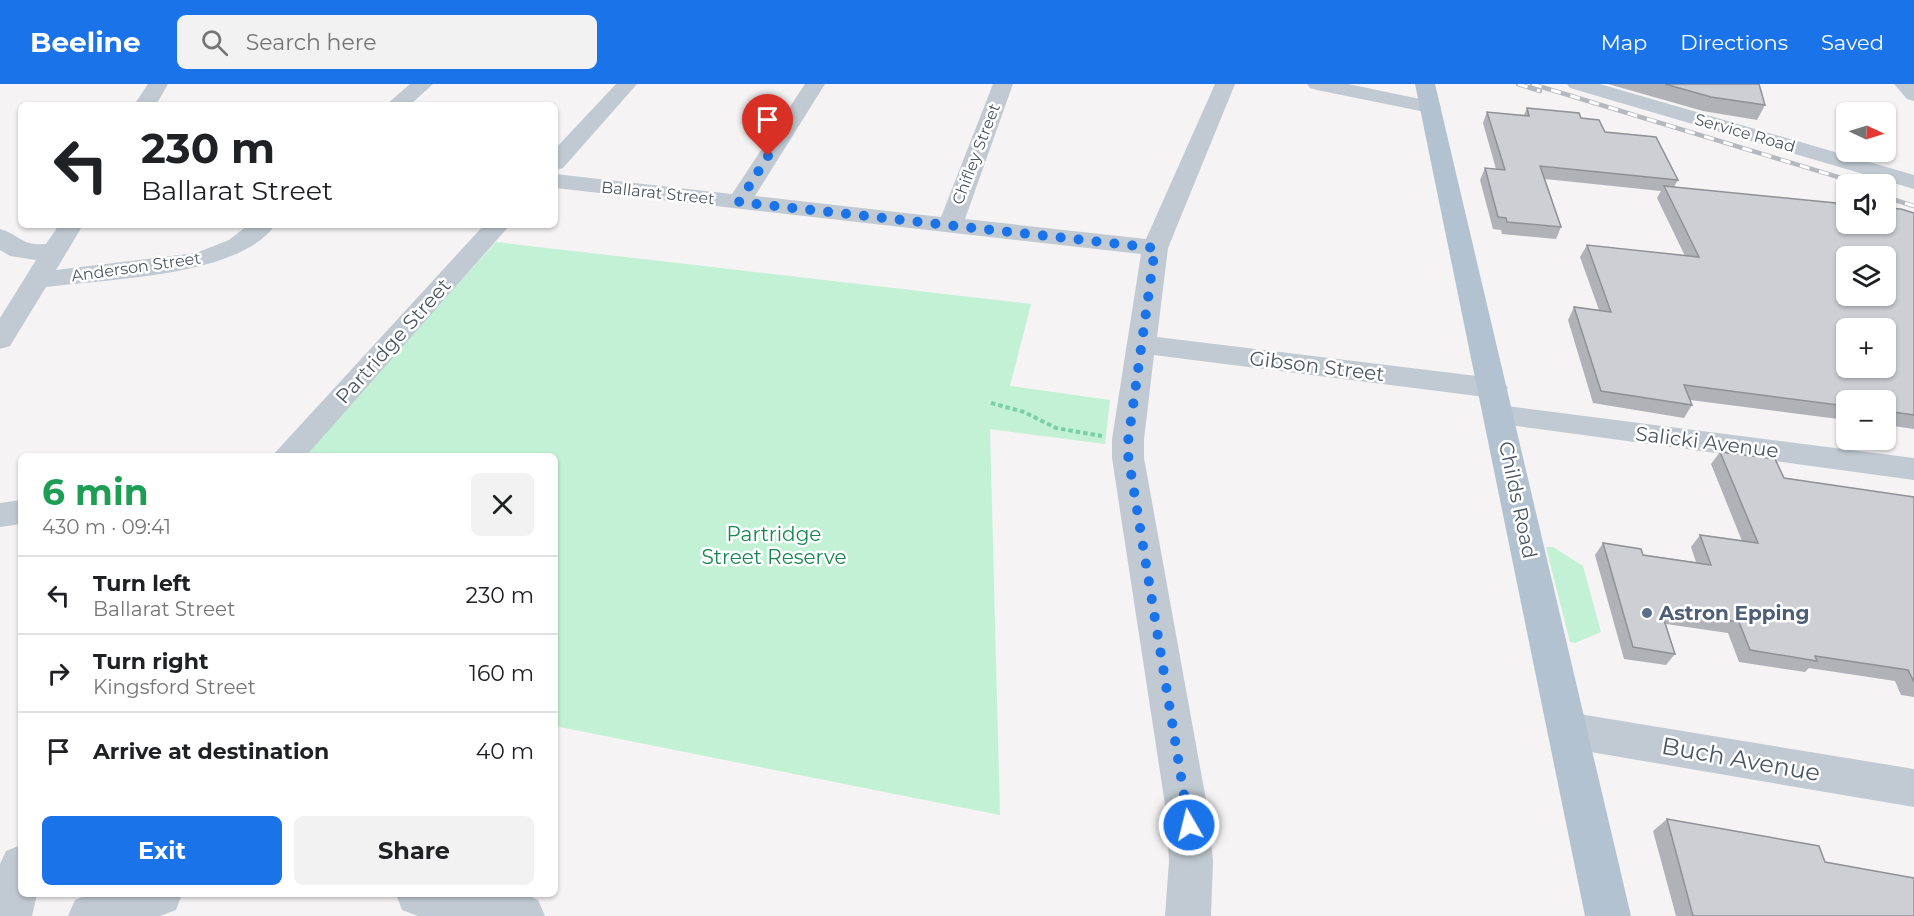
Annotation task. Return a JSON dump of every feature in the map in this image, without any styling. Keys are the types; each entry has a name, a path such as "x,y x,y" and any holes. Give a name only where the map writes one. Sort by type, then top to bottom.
{"main road":[{"name":"Childs Road","path":"1428,96 1608,916"}],"street":[{"path":"147,102 158,84"},
{"path":"402,102 423,84"},
{"path":"558,160 627,84"},
{"path":"739,202 814,84"},
{"name":"Chifley Street","path":"950,225 1003,84"},
{"path":"1188,916 1191,861 1187,811 1127,449 1155,248 1225,84"},
{"path":"1317,84 1428,96"},
{"name":"Service Road","path":"1577,84 1914,182"},
{"path":"1904,84 1914,95"},
{"name":"Ballarat Street","path":"558,181 1155,248"},
{"path":"0,340 69,228"},
{"name":"Anderson Street","path":"37,280 201,260 238,245 259,228"},
{"name":"Partridge Street","path":"291,453 495,228"},
{"path":"0,237 10,248 24,254 54,251"},
{"name":"Gibson Street","path":"1141,344 1496,401"},
{"name":"Salicki Avenue","path":"1496,401 1914,469"},
{"path":"0,515 18,512"},
{"name":"Buch Avenue","path":"1568,730 1914,788"},
{"path":"9,916 18,878"},
{"path":"91,916 150,897"},
{"path":"432,897 522,916"}],"path":[{"path":"991,403 1024,412 1056,428 1106,436"}],"green space":[{"name":"Partridge Street Reserve","path":"496,242 1031,304 1010,386 1110,400 1105,444 990,429 1000,815 558,727 558,453 305,453"},
{"path":"1546,547 1553,547 1583,566 1601,632 1575,643 1570,642"}],"building":[{"path":"1665,84 1759,84 1765,105 1711,97"},
{"path":"1527,108 1579,113 1581,118 1599,120 1605,132 1656,137 1678,180 1540,166 1561,227 1507,222 1506,218 1498,217 1485,168 1505,170 1487,112 1529,116"},
{"path":"1664,186 1836,203 1836,234 1896,234 1896,209 1914,213 1914,415 1896,412 1896,390 1836,390 1836,405 1684,385 1692,405 1601,391 1574,307 1611,312 1587,245 1699,257"},
{"path":"1720,452 1775,459 1784,478 1914,497 1914,682 1908,670 1815,656 1817,661 1750,650 1739,622 1661,611 1675,654 1633,647 1603,543 1641,549 1643,555 1711,565 1700,535 1758,543"},
{"path":"1667,819 1819,846 1825,862 1914,878 1914,916 1693,916"}],"railway":[{"path":"1518,84 1540,91"},
{"path":"1532,84 1836,176"},
{"path":"1896,200 1914,206"}],"place":[{"name":"Astron Epping","path":"1647,613"}],"route":[{"path":"768,156 739,202 1155,248 1127,449 1189,825"}]}
